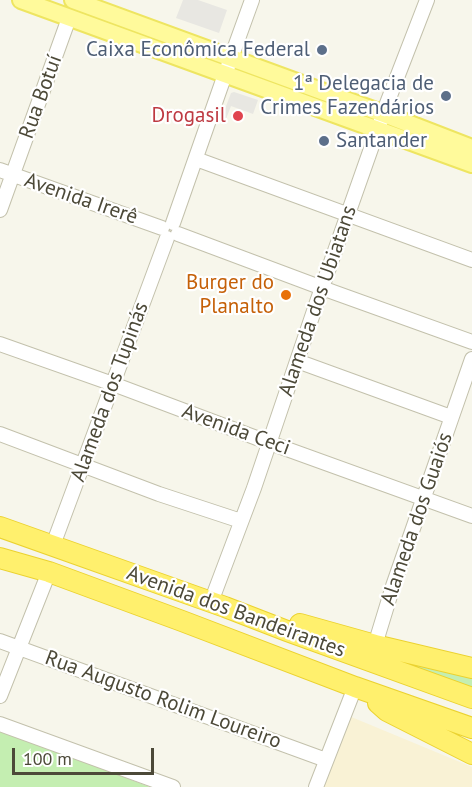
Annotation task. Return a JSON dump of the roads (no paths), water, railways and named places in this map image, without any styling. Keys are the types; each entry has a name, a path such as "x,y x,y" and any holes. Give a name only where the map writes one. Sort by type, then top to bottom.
{"highway":[{"name":"Avenida dos Bandeirantes","path":"0,527 472,698"},
{"name":"Avenida dos Bandeirantes","path":"0,558 49,572 472,728"},
{"path":"218,605 252,610 375,645 472,668"},
{"path":"364,690 387,711 472,754"}],"main road":[{"path":"21,0 225,74 472,148"},
{"path":"73,0 231,57 472,164"}],"street":[{"name":"Alameda dos Tupinás","path":"53,545 170,231 252,0"},
{"name":"Alameda dos Ubiatans","path":"218,605 241,521 422,2"},
{"name":"Rua Botuí","path":"0,210 6,173 69,18"},
{"path":"196,159 472,260"},
{"name":"Avenida Irerê","path":"6,173 472,342"},
{"name":"Avenida Ceci","path":"0,344 472,516"},
{"name":"Alameda dos Guaiós","path":"375,645 393,586 472,359"},
{"path":"297,361 451,417"},
{"path":"0,434 159,494 241,521"},
{"path":"0,696 49,572"},
{"name":"Rua Augusto Rolim Loureiro","path":"0,640 326,760"},
{"path":"316,787 326,760 364,690"},
{"path":"0,724 173,787"}],"place":[{"name":"Caixa Econômica Federal","path":"322,50"},
{"name":"1ª Delegacia de Crimes Fazendários","path":"446,96"},
{"name":"Drogasil","path":"238,116"},
{"name":"Santander","path":"324,141"},
{"name":"Burger do Planalto","path":"286,295"}]}
